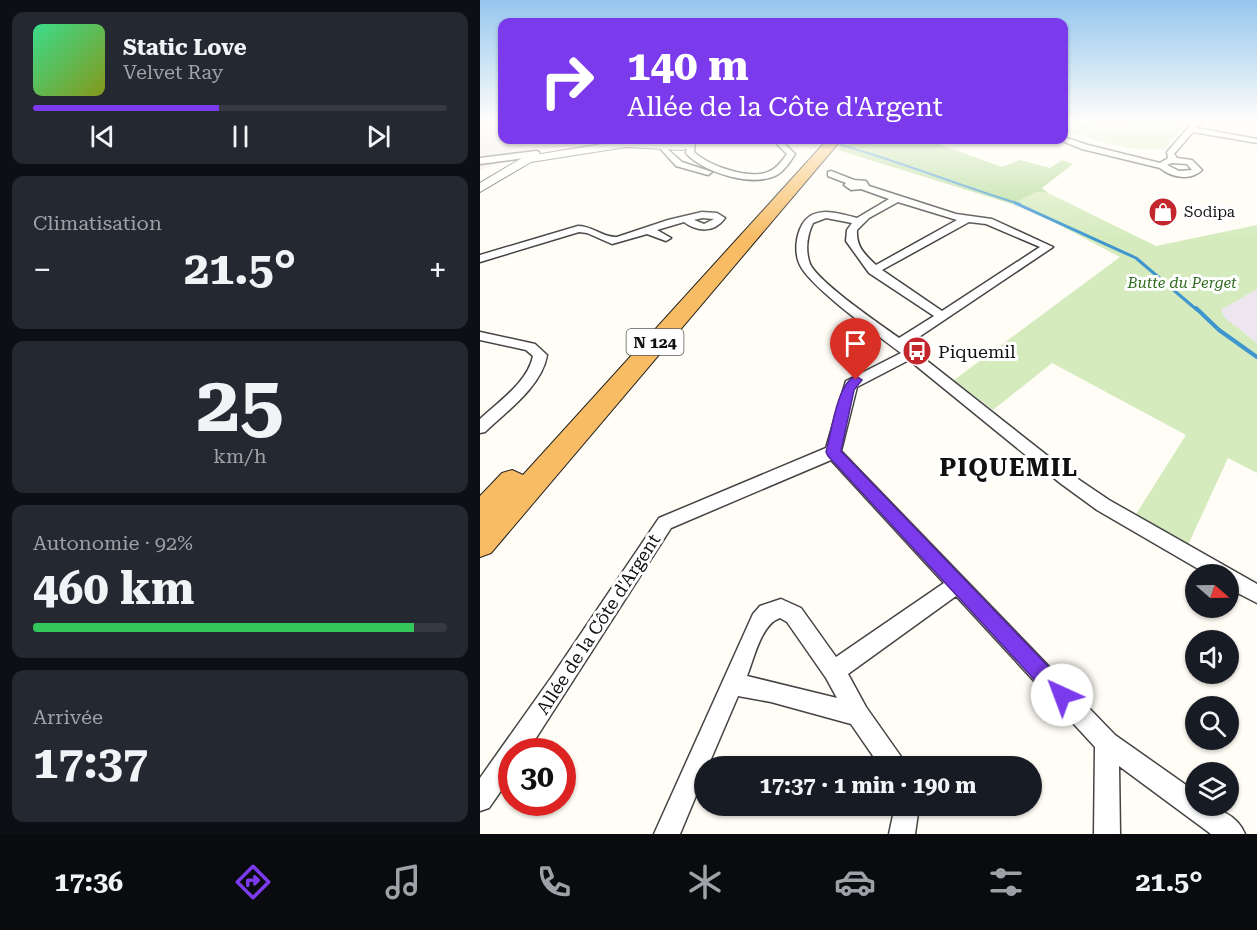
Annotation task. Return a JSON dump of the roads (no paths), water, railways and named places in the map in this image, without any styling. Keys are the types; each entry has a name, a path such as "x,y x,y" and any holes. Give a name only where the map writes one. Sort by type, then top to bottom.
{"highway":[{"name":"N 124","path":"480,516 712,259 811,160"},
{"name":"N 124","path":"480,544 814,160"}],"street":[{"path":"481,166 502,160"},
{"path":"481,166 515,160"},
{"path":"480,188 526,160"},
{"path":"675,160 690,168 764,176 775,171 787,160"},
{"path":"697,160 735,174"},
{"path":"1140,160 1181,174 1195,173 1198,170 1192,164 1174,160 1163,162 1162,166"},
{"path":"831,174 852,182 861,182 863,187 966,219 988,221 1048,247 942,316 904,349 851,384 833,452 1107,743 1232,834"},
{"path":"898,198 859,221 851,230 850,237 866,265 942,316"},
{"path":"859,221 819,215 807,225 803,239 806,266 820,282 1103,505 1206,564"},
{"path":"480,259 578,228 592,229 611,242 686,219"},
{"path":"873,271 966,219"},
{"path":"650,231 666,238"},
{"path":"480,336 530,346 540,355 540,361 533,375 480,428"},
{"name":"Allée de la Côte d'Argent","path":"522,738 561,683 664,523 833,452"},
{"path":"834,671 958,584"},
{"path":"1239,584 1257,594"},
{"path":"667,834 760,621 767,613 781,608 794,615 834,671 858,715 887,756"},
{"path":"732,684 771,691 858,715"},
{"path":"1107,743 1107,834"},
{"name":"Allée de la Côte d'Argent","path":"480,799 498,773"},
{"path":"902,834 905,816"}],"waterway":[{"path":"889,160 1020,204"},
{"path":"1015,203 1136,258 1197,310"},
{"path":"1196,308 1219,330 1257,357"}],"place":[{"name":"Sodipa","path":"1163,212"},
{"name":"Piquemil","path":"917,351"}],"district":[{"name":"PIQUEMIL","path":"1009,468"}],"park label":[{"name":"Butte du Perget","path":"1182,283"}]}
